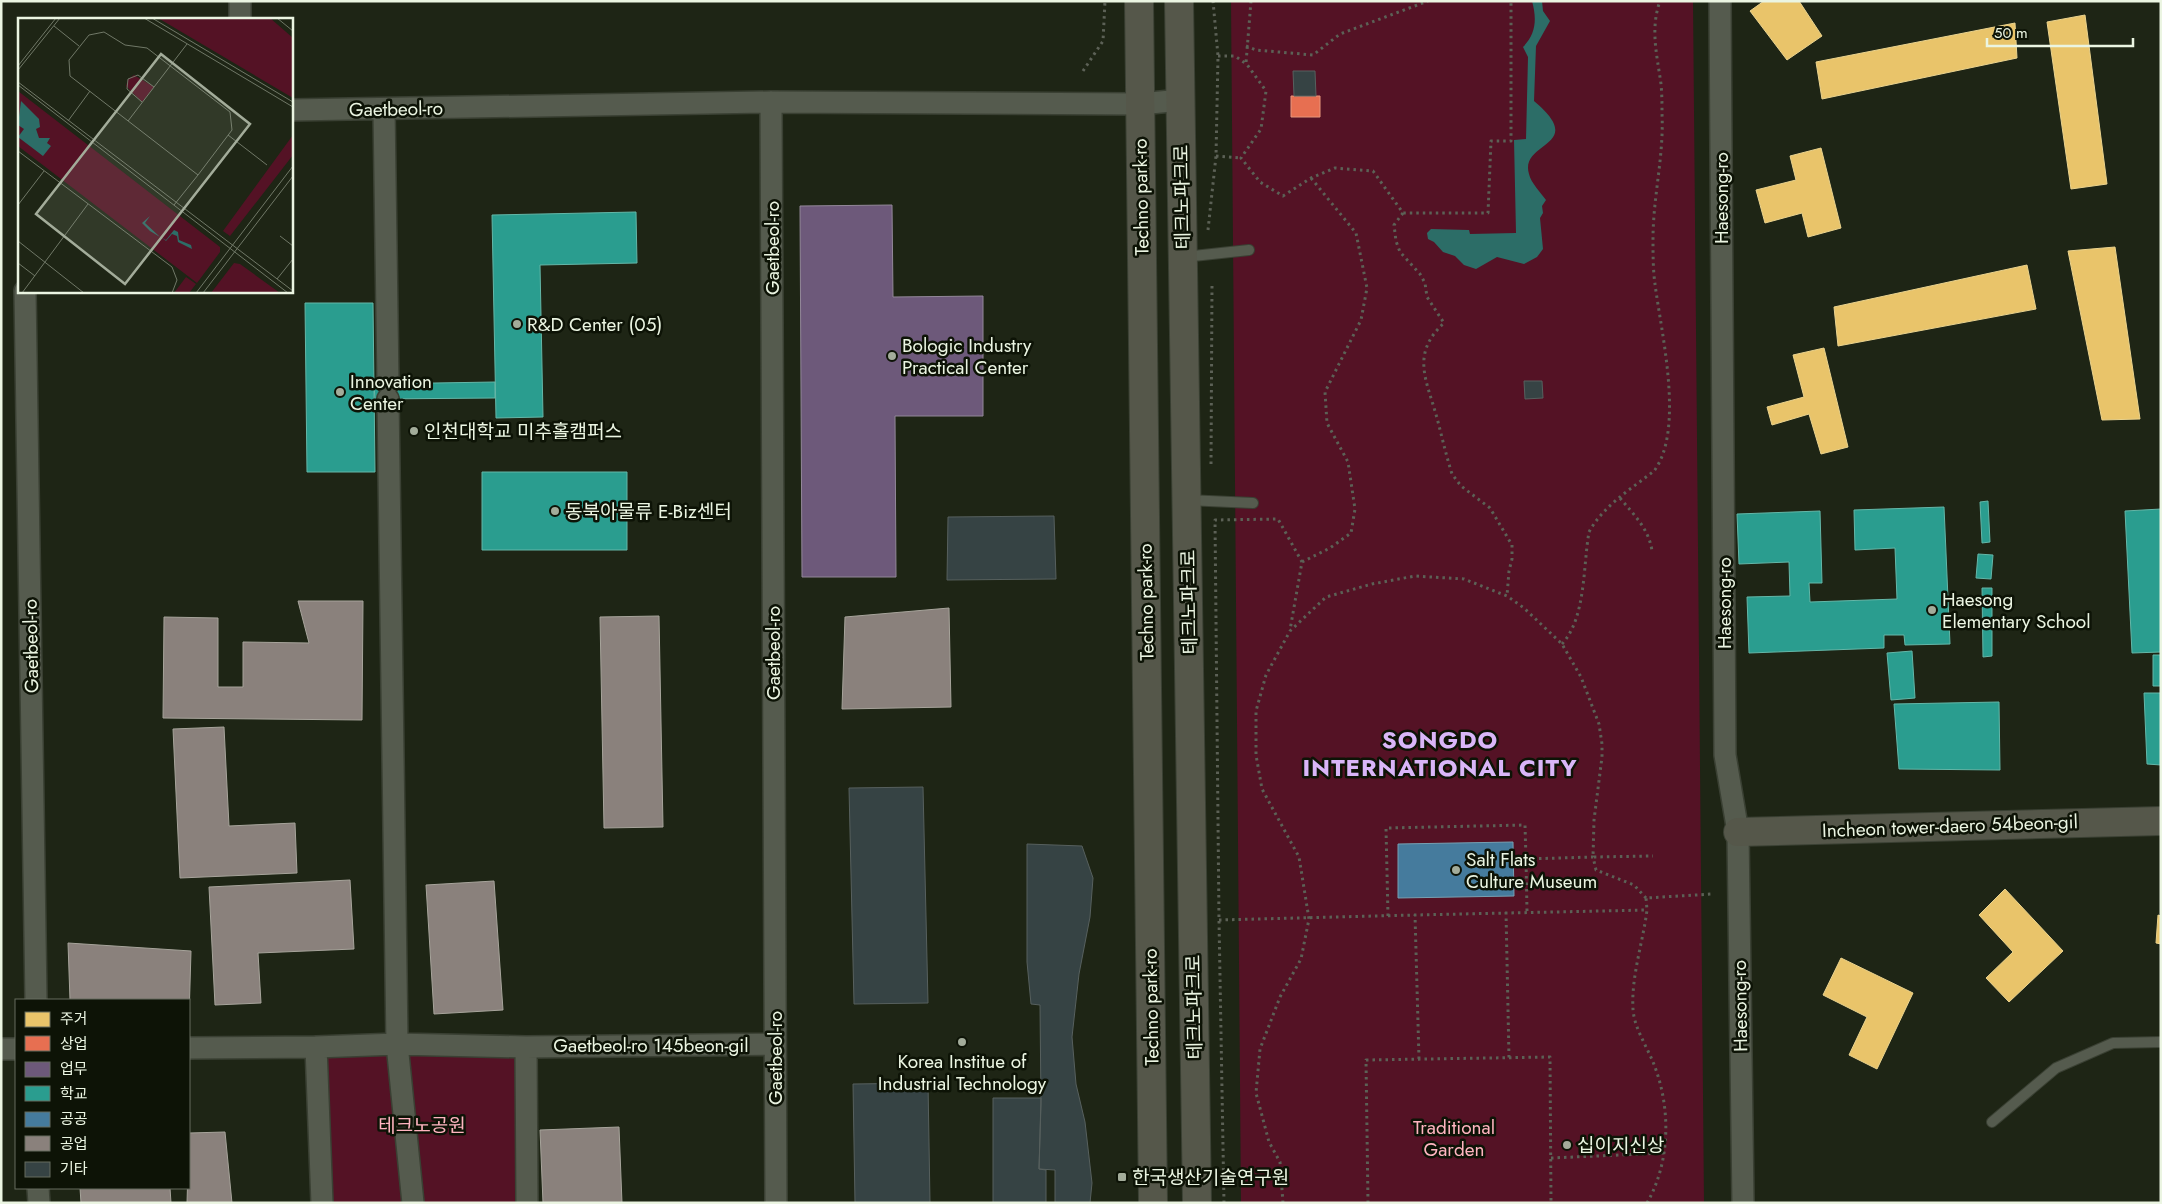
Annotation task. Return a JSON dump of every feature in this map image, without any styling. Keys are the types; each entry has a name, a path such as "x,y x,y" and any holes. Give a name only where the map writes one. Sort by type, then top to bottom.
{"street":[{"path":"240,1 240,18"},
{"name":"Techno park-ro","path":"1139,1 1153,1203"},
{"name":"테크노파크로","path":"1179,1 1197,1203"},
{"name":"Haesong-ro","path":"1720,1 1725,755 1738,832 1743,1203"},
{"name":"Gaetbeol-ro","path":"292,110 771,102 1140,104 1181,100"},
{"name":"Gaetbeol-ro","path":"771,102 776,1203"},
{"path":"384,109 397,1044 413,1203"},
{"name":"Gaetbeol-ro","path":"25,292 36,999"},
{"name":"Incheon tower-daero 54beon-gil","path":"1738,832 2161,821"},
{"name":"Gaetbeol-ro 145beon-gil","path":"190,1048 397,1044 526,1046 775,1044"},
{"name":"Gaetbeol-ro 145beon-gil","path":"526,1046 527,1203"},
{"path":"316,1047 322,1203"},
{"path":"1,1049 15,1048"},
{"path":"38,1189 39,1203"}],"lane":[{"path":"1184,257 1250,250"},
{"path":"1187,500 1253,503"},
{"path":"1992,1122 2056,1068 2113,1043 2161,1042"}],"path":[{"path":"1083,71 1103,41 1105,1"},
{"path":"1208,230 1216,156 1218,56 1213,1"},
{"path":"1246,63 1251,1"},
{"path":"1246,46 1256,50 1312,55 1340,34 1428,1"},
{"path":"1403,213 1488,213 1491,141 1511,141 1511,1"},
{"path":"1562,644 1570,636 1578,614 1589,532 1599,517 1654,470 1659,464 1666,444 1668,421 1667,356 1655,284 1653,240 1663,126 1661,86 1654,31 1655,15 1660,1"},
{"path":"1218,56 1235,56 1246,63 1266,91 1261,128 1241,158"},
{"path":"1216,156 1241,158 1260,182 1283,196 1311,178 1335,168 1372,171 1403,213"},
{"path":"1302,562 1330,548 1351,533 1355,509 1348,462 1328,423 1326,392 1361,320 1367,288 1356,233 1311,178"},
{"path":"1403,213 1394,225 1396,241 1400,252 1426,283 1426,297 1444,323 1432,335 1425,350 1424,366 1427,385 1452,474 1461,486 1490,508 1512,545 1507,596"},
{"path":"1211,467 1212,285"},
{"path":"1620,498 1642,524 1651,542 1652,551"},
{"path":"1278,519 1302,562 1290,631 1266,676 1256,711 1256,754 1262,789 1299,858 1309,919 1301,959 1280,997 1260,1049 1256,1093 1269,1142 1280,1162 1283,1203"},
{"path":"1215,520 1224,1203"},
{"path":"1290,631 1326,597 1372,584 1415,576 1464,578 1507,596 1524,608 1562,644 1581,677 1591,700 1602,744 1594,820 1593,857 1596,870 1634,885 1646,898 1647,910 1632,1010 1636,1026 1657,1072 1665,1117 1664,1153 1660,1175 1648,1203"},
{"path":"1388,916 1386,828 1526,825 1527,912"},
{"path":"1526,859 1653,856"},
{"path":"1646,898 1712,894"},
{"path":"1219,920 1647,910"},
{"path":"1506,912 1509,1058"},
{"path":"1416,915 1419,1059"},
{"path":"1368,1203 1366,1060 1550,1057 1551,1203"},
{"path":"1551,1158 1664,1153"}],"green space":[{"name":"Traditional Garden","path":"1231,1 1693,1 1704,1203 1241,1203"},
{"name":"테크노공원","path":"316,1047 526,1047 527,1203 322,1203"}],"water":[{"path":"1532,1 1542,1 1543,11 1550,21 1536,46 1534,101 1549,116 1555,127 1554,136 1533,155 1529,163 1530,177 1546,200 1542,206 1543,213 1540,218 1543,249 1537,257 1524,264 1497,257 1476,269 1464,265 1455,256 1443,252 1434,242 1428,239 1427,233 1431,229 1469,230 1470,234 1516,233 1514,140 1526,139 1528,57 1523,47 1531,37 1534,26 1535,14"}],"building: 주거":[{"path":"1764,1 1799,1 1822,36 1787,60 1750,11"},
{"path":"2085,15 2107,184 2071,189 2047,22"},
{"path":"2015,23 2017,58 1822,99 1816,62"},
{"path":"1821,148 1841,228 1808,237 1802,213 1765,223 1756,190 1796,180 1790,156"},
{"path":"2115,247 2140,419 2102,420 2068,251"},
{"path":"2027,265 2036,309 1838,346 1834,307"},
{"path":"1824,348 1848,447 1821,454 1809,414 1772,425 1767,407 1804,397 1793,355"},
{"path":"2005,889 2063,951 2009,1002 1986,978 2013,952 1979,915"},
{"path":"2158,915 2161,916 2161,944 2156,943"},
{"path":"1841,958 1913,993 1877,1069 1849,1055 1867,1017 1823,995"}],"building: 상업":[{"path":"1291,96 1320,96 1320,117 1291,117"}],"building: 업무":[{"name":"Bologic Industry Practical Center","path":"892,205 893,297 983,296 983,416 895,416 896,577 802,577 800,206"}],"building: 학교":[{"name":"R&D Center (05)","path":"636,212 637,263 540,265 543,417 496,418 492,215"},
{"name":"Innovation Center","path":"305,303 373,303 375,472 307,472"},
{"path":"495,382 495,398 375,399 374,384"},
{"name":"동북아물류 E-Biz센터","path":"482,472 627,472 627,550 482,550"},
{"path":"1988,501 1990,542 1982,543 1980,502"},
{"path":"1944,507 1950,644 1905,645 1904,635 1884,635 1884,648 1749,653 1747,597 1790,596 1789,562 1739,564 1737,514 1820,511 1822,583 1809,583 1810,602 1897,599 1895,548 1855,550 1854,510"},
{"path":"2161,509 2161,652 2132,653 2125,511"},
{"path":"1978,554 1993,555 1991,579 1976,578"},
{"path":"1982,588 1992,588 1992,656 1983,657"},
{"path":"1912,651 1915,698 1891,700 1887,653"},
{"path":"2153,655 2161,655 2161,686 2153,686"},
{"path":"2144,693 2161,693 2161,765 2147,764"},
{"path":"1999,702 2000,770 1899,769 1894,704"}],"building: 공공":[{"name":"Salt Flats Culture Museum","path":"1513,842 1514,896 1398,898 1398,844"}],"building: 공업":[{"path":"298,601 363,601 362,720 163,718 164,617 218,618 218,687 243,687 243,642 309,643"},
{"path":"949,608 951,707 842,709 845,617"},
{"path":"659,616 663,827 604,828 600,617"},
{"path":"224,727 229,826 295,823 297,873 180,878 173,729"},
{"path":"350,880 354,949 258,953 261,1003 215,1005 209,887"},
{"path":"494,881 503,1010 434,1014 426,885"},
{"path":"68,943 191,951 190,999 70,999"},
{"path":"619,1127 622,1203 543,1203 540,1130"},
{"path":"225,1132 232,1203 187,1203 187,1189 190,1189 190,1133"},
{"path":"80,1189 170,1189 171,1203 81,1203"}],"building: 기타":[{"path":"1293,71 1315,71 1316,96 1294,96"},
{"path":"1524,381 1542,381 1543,398 1525,399"},
{"path":"1054,516 1056,579 947,580 948,517"},
{"path":"923,787 928,1003 854,1004 849,788"},
{"path":"1027,844 1082,846 1093,878 1090,917 1079,974 1072,1037 1076,1084 1085,1122 1092,1183 1090,1203 1055,1203 1055,1170 1039,1169 1041,1104 1040,1005 1031,1004 1027,962"},
{"path":"928,1083 930,1203 855,1203 853,1084"},
{"path":"993,1098 1041,1098 1039,1169 1046,1170 1046,1203 993,1203"}],"place":[{"name":"R&D Center (05)","path":"517,324"},
{"name":"Bologic Industry Practical Center","path":"892,356"},
{"name":"Innovation Center","path":"340,392"},
{"name":"인천대학교 미추홀캠퍼스","path":"414,431"},
{"name":"동북아물류 E-Biz센터","path":"555,511"},
{"name":"Haesong Elementary School","path":"1932,610"},
{"name":"Salt Flats Culture Museum","path":"1456,870"},
{"name":"Korea Institue of Industrial Technology","path":"962,1042"},
{"name":"십이지신상","path":"1567,1145"},
{"name":"한국생산기술연구원","path":"1122,1177"}],"district":[{"name":"SONGDO INTERNATIONAL CITY","path":"1440,753"}]}
